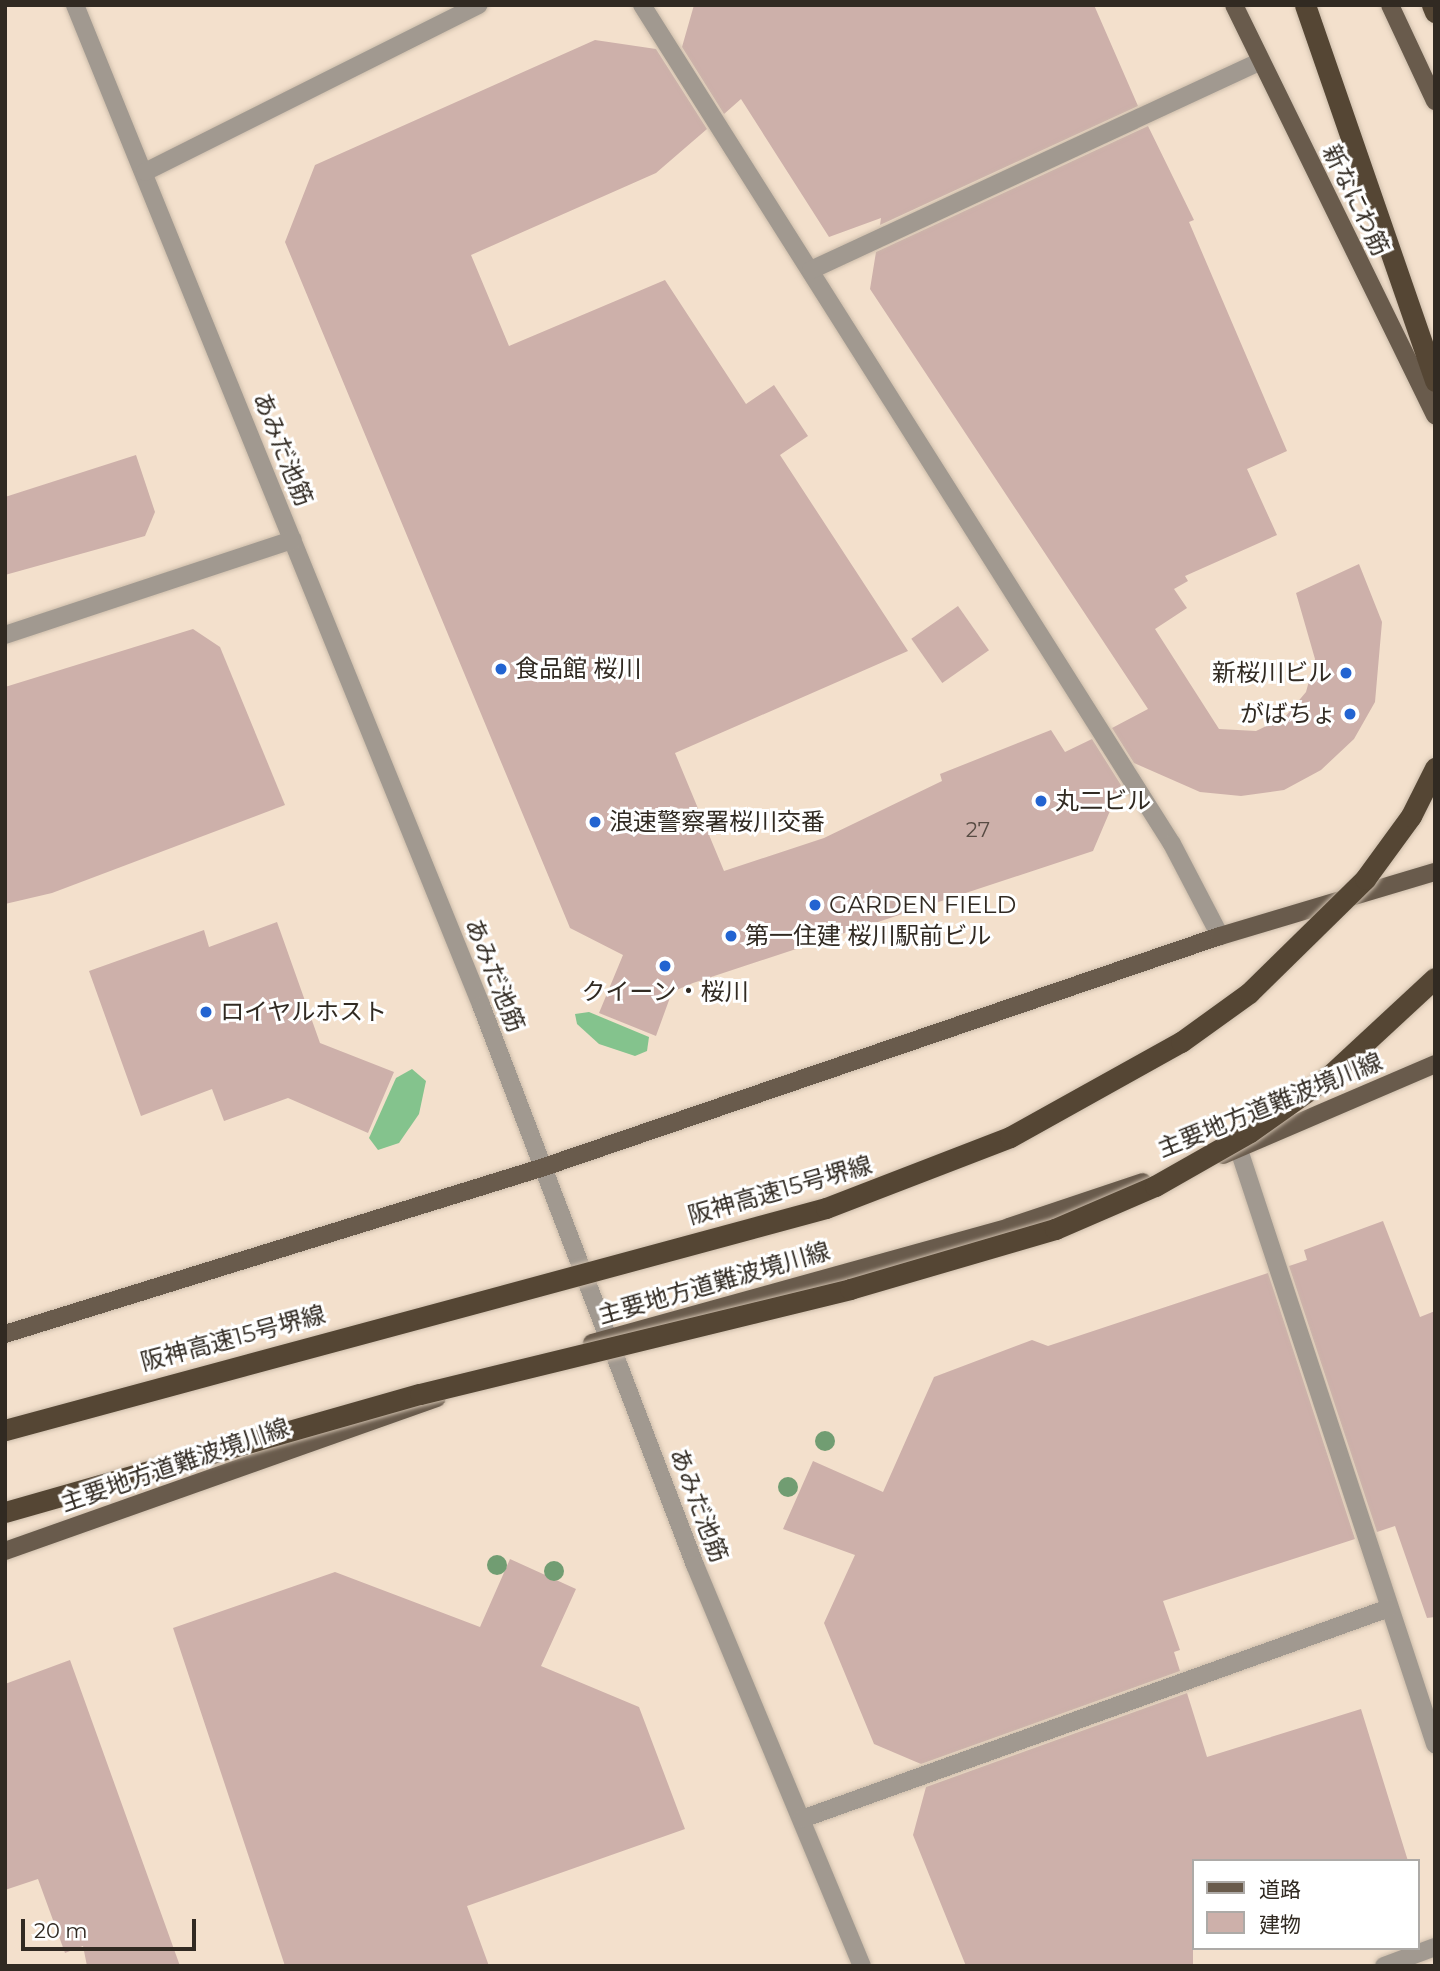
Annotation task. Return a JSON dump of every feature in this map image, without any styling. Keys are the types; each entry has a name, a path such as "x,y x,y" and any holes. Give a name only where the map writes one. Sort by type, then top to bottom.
{"highway":[{"path":"1305,5 1435,381"},
{"path":"1432,5 1435,12"},
{"name":"阪神高速15号堺線","path":"5,1430 826,1208 1010,1137 1181,1042 1249,993 1365,879 1411,816 1435,768"},
{"path":"5,1512 406,1397 850,1289 1055,1229 1155,1186 1250,1132 1329,1076 1435,978"}],"main road":[{"name":"新なにわ筋","path":"1234,5 1435,415"},
{"path":"1390,5 1435,101"},
{"path":"5,1334 544,1167 1220,936 1435,872"},
{"name":"主要地方道難波境川線","path":"5,1551 608,1338 1009,1227 1239,1150 1435,1064"}],"street":[{"name":"あみだ池筋","path":"75,5 293,540 544,1167 608,1338 862,1966"},
{"path":"145,172 479,5"},
{"path":"642,5 1172,844 1220,936"},
{"path":"811,270 1261,61"},
{"path":"5,635 293,540"},
{"path":"1239,1150 1435,1744"},
{"path":"802,1819 1389,1608"},
{"path":"1384,1966 1435,1948"}],"green space":[{"path":"589,1012 649,1037 647,1051 635,1056 599,1044 577,1024 575,1014"},
{"path":"412,1069 426,1081 419,1114 399,1143 378,1150 369,1138 396,1078"}],"building":[{"path":"694,5 1094,5 1138,106 880,225 881,218 829,237 741,99 724,114 682,47"},
{"path":"595,40 656,49 707,129 656,173 471,255 509,346 665,280 746,404 774,385 808,436 780,455 908,651 675,753 724,871 824,838 942,781 940,774 1051,730 1065,752 1092,739 1121,785 1093,851 693,983 672,992 656,1036 599,1013 623,955 570,928 285,242 315,165"},
{"path":"1148,126 1194,220 1189,222 1287,451 1247,469 1277,535 1185,576 1188,581 1174,589 1187,608 1155,629 1219,729 1256,731 1285,717 1306,692 1315,659 1296,593 1359,564 1382,622 1375,702 1354,739 1321,770 1284,790 1241,796 1200,792 1134,763 1112,728 1148,709 870,289 876,252"},
{"path":"136,455 155,512 145,536 5,575 5,497"},
{"path":"958,606 989,650 942,683 911,639"},
{"path":"193,629 220,647 285,805 52,893 5,904 5,687"},
{"name":"ロイヤルホスト","path":"277,922 320,1043 394,1072 368,1133 288,1098 224,1121 212,1089 141,1116 89,971 204,930 209,947"},
{"path":"1383,1221 1420,1317 1435,1311 1435,1617 1427,1618 1395,1526 1377,1532 1289,1266 1307,1260 1304,1250"},
{"path":"1268,1273 1355,1539 1163,1601 1180,1650 1174,1652 1180,1671 921,1764 874,1744 824,1623 855,1555 783,1529 813,1461 883,1492 934,1377 1032,1340 1048,1346"},
{"path":"510,1559 576,1589 541,1666 639,1707 685,1829 467,1906 489,1966 285,1966 173,1628 335,1572 480,1627"},
{"path":"70,1660 180,1966 87,1966 83,1946 65,1953 38,1879 5,1890 5,1684"},
{"path":"1187,1693 1207,1757 1361,1709 1407,1859 1192,1859 1193,1966 966,1966 913,1835 926,1787"}],"place":[{"name":"食品館 桜川","path":"501,669"},
{"name":"新桜川ビル","path":"1346,673"},
{"name":"がばちょ","path":"1350,714"},
{"name":"丸二ビル","path":"1041,801"},
{"name":"浪速警察署桜川交番","path":"595,822"},
{"name":"GARDEN FIELD","path":"815,905"},
{"name":"第一住建 桜川駅前ビル","path":"731,936"},
{"name":"クイーン・桜川","path":"665,966"},
{"name":"ロイヤルホスト","path":"206,1012"}]}
